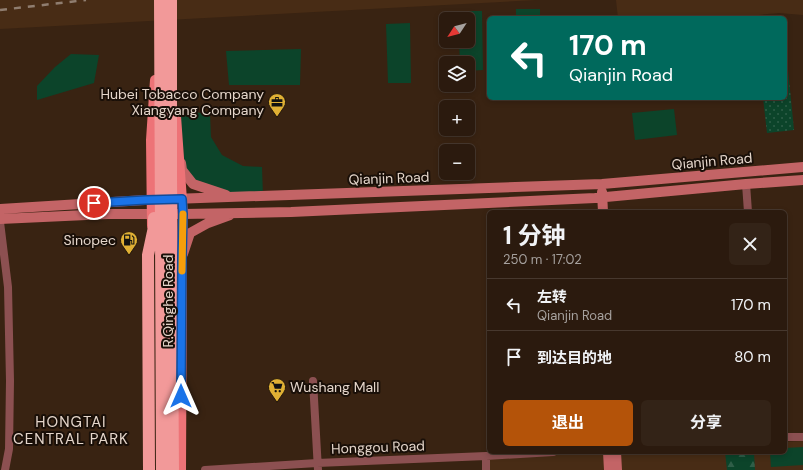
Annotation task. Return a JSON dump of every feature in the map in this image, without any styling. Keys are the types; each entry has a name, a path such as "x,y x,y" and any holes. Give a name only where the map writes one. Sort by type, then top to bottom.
{"highway":[{"path":"160,0 162,470"},
{"path":"171,0 173,470"},
{"path":"149,470 148,255 154,226 153,142 160,91"}],"main road":[{"name":"R.Qinghe Road","path":"176,36 176,110 183,214 181,470"},
{"name":"R.Qinghe Road","path":"154,470 151,140 155,84 155,37"},
{"path":"178,144 182,170 193,184 232,198"},
{"name":"Qianjin Road","path":"0,210 152,200 599,185 803,167"},
{"name":"Qianjin Road","path":"0,220 108,214 299,211 599,197 803,180"},
{"path":"596,210 599,197 599,185"},
{"path":"599,197 602,210"},
{"path":"182,258 190,232 237,213"},
{"path":"608,454 609,470"},
{"path":"616,454 617,470"}],"street":[{"path":"746,184 748,210"},
{"path":"0,220 8,288 10,381 9,449 5,470"},
{"path":"313,381 317,466"},
{"path":"787,437 803,437"},
{"name":"Honggou Road","path":"205,470 317,466 520,454"},
{"path":"486,456 486,470"}],"shaded area":[{"path":"0,0 536,0 0,29"},
{"path":"616,0 803,0 803,15 779,13 747,16 618,16"},
{"path":"803,441 803,470 621,470 620,454 787,454 787,442"},
{"path":"564,454 604,454 605,470 490,470 490,459"}],"green space":[{"path":"516,9 540,9 540,16 516,16"},
{"path":"482,11 483,70 475,71 475,56 460,56 459,48 475,48 475,12 459,12"},
{"path":"410,23 411,83 388,83 386,24"},
{"path":"301,49 300,85 229,85 226,51"},
{"path":"71,54 99,55 94,83 37,100 37,86 55,67"},
{"path":"787,59 794,130 767,133 763,100 787,100"},
{"path":"674,109 677,135 635,140 632,113"},
{"path":"176,110 210,114 211,137 222,155 243,166 262,167 263,196 232,197 193,184 182,170"},
{"path":"803,447 803,465 771,467 770,454 787,454 787,448"},
{"path":"725,454 754,454 755,470 727,470"}],"railway":[{"path":"0,10 86,0"}],"slow traffic":[{"path":"182,271 183,214"}],"place":[{"name":"Hubei Tobacco Company Xiangyang Company","path":"277,117"},
{"name":"Sinopec","path":"129,255"},
{"name":"Wushang Mall","path":"277,402"}],"district":[{"name":"HONGTAI CENTRAL PARK","path":"71,430"}],"route":[{"path":"94,203 182,199 181,396"}]}
